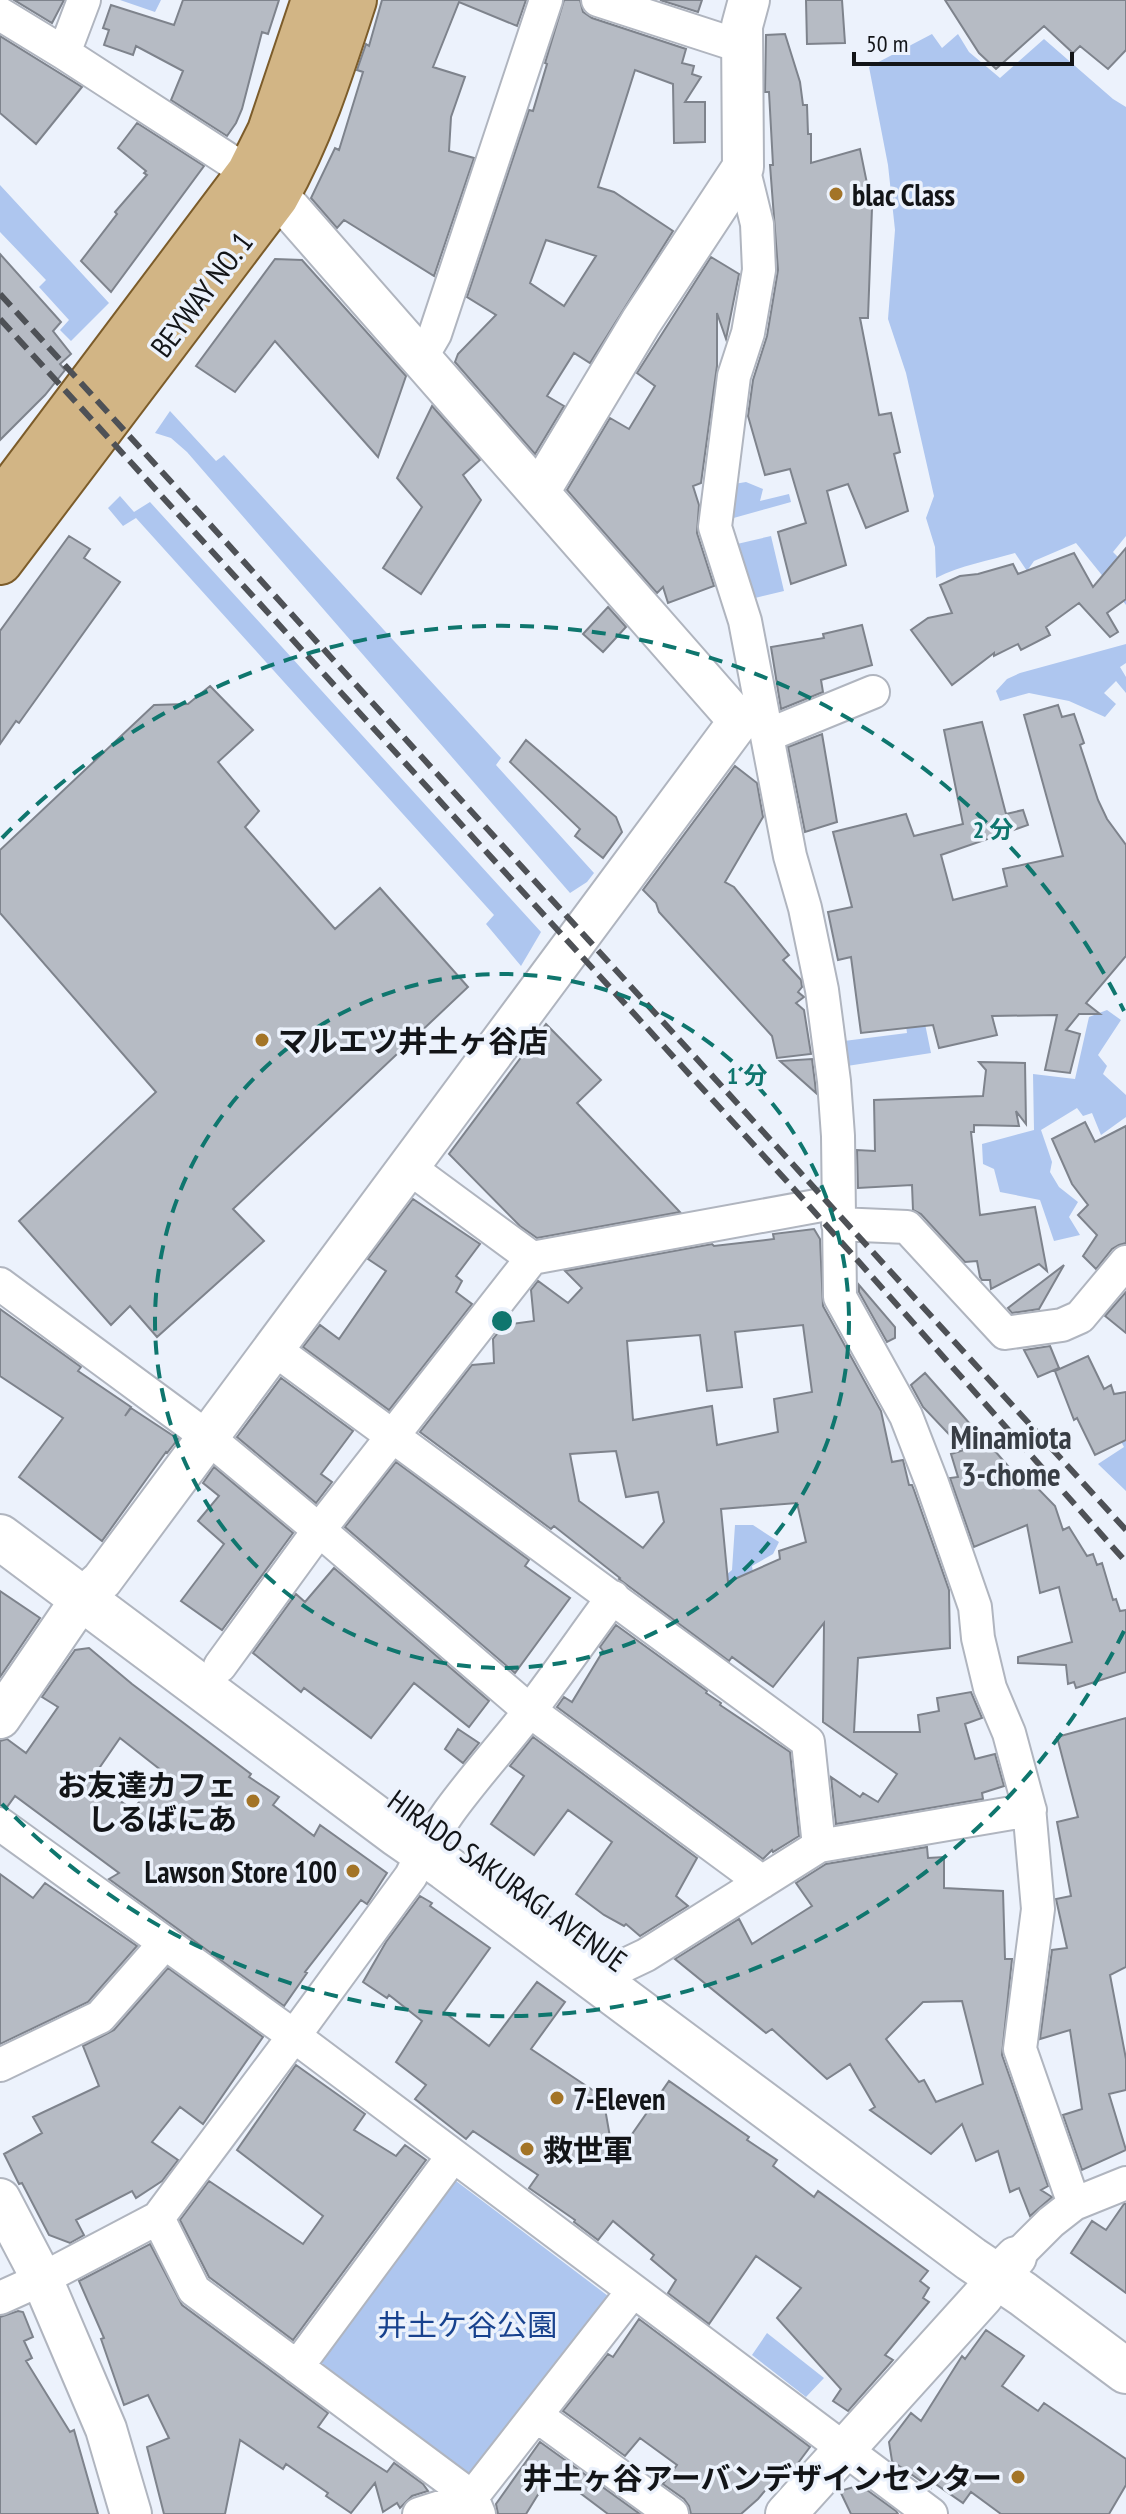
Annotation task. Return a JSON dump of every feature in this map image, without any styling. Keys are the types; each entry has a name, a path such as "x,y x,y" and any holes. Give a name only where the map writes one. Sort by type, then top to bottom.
{"main road":[{"name":"BEYWAY NO. 1","path":"0,562 263,185 270,131 314,0"},
{"name":"BEYWAY NO. 1","path":"0,504 263,185 295,163 322,98 354,0"},
{"name":"HIRADO SAKURAGI AVENUE","path":"0,1504 92,1589 429,1840 971,2259 1006,2266"},
{"name":"HIRADO SAKURAGI AVENUE","path":"0,1537 220,1666 429,1840 625,1965 1006,2266"},
{"path":"1006,2266 1126,2337"},
{"path":"1006,2266 1126,2371"}],"street":[{"path":"64,53 84,0"},
{"path":"421,358 435,334 546,0"},
{"path":"598,0 745,24 774,0"},
{"path":"0,14 263,185 289,208 539,492 757,726"},
{"path":"745,24 743,167 757,224 759,270 748,333 734,376 715,527 745,621 757,726 805,908 822,990 838,1136 840,1297 906,1416 932,1483 975,1607 978,1638 990,1688 1009,1733 1030,1810 1038,1909 1020,2049 1074,2204"},
{"path":"539,492 641,322 743,167"},
{"path":"0,1718 92,1589 274,1349 407,1166 757,726 873,692"},
{"path":"407,1166 532,1258"},
{"path":"220,1666 319,1530 532,1258 838,1213 907,1227 1005,1333 1062,1325 1080,1317 1126,1262"},
{"path":"0,1284 206,1436 530,1711 762,1882"},
{"path":"274,1349 808,1742 819,1846"},
{"path":"0,2298 158,2218 411,1876 429,1840 530,1711 613,1597"},
{"path":"625,1965 646,1955 819,1846 1030,1810"},
{"path":"0,1824 294,2036 931,2514"},
{"path":"0,2065 100,2017 165,1943"},
{"path":"297,2367 453,2156"},
{"path":"786,2514 983,2296 1006,2266 1051,2222 1074,2204 1126,2183"},
{"path":"0,2199 42,2279 106,2429 131,2514"},
{"path":"158,2218 194,2290 475,2505"},
{"path":"419,2514 475,2505 537,2416 633,2291"},
{"path":"537,2416 672,2514"}],"green space":[{"path":"120,0 161,0 155,12"},
{"path":"932,34 942,48 958,34 969,52 1000,78 1044,39 1126,107 1126,536 1113,552 1126,565 1126,605 1076,543 1034,561 1027,571 1015,553 965,566 936,578 935,547 926,518 934,496 906,373 888,319 895,230 888,165 869,67"},
{"path":"0,185 109,303 71,341 60,330 69,320 39,287 46,280 0,232"},
{"path":"170,411 216,461 224,455 501,758 496,765 594,873 587,882 570,893 187,452 171,438 155,433"},
{"path":"746,482 763,489 760,501 789,494 791,502 730,519 734,484"},
{"path":"120,496 134,512 150,502 541,932 521,966 486,924 494,915 136,518 123,526 108,508"},
{"path":"771,536 784,591 755,598 737,544"},
{"path":"1126,644 1126,663 1120,667 1126,677 1126,693 1116,681 1104,693 1116,704 1105,717 1069,701 1029,693 1000,701 996,691 1007,679 1020,673"},
{"path":"898,966 924,1019 931,1053 847,1066 844,1041 907,1033"},
{"path":"1107,1010 1121,1020 1098,1055 1107,1066 1103,1074 1126,1095 1126,1117 1101,1135 1092,1113 1083,1116 1077,1108 1041,1130 1052,1162 1050,1172 1059,1187 1078,1202 1069,1217 1080,1235 1054,1241 1040,1200 1000,1192 994,1169 983,1164 982,1144 1034,1130 1033,1074 1075,1079 1089,1017"},
{"path":"1126,1434 1126,1491 1098,1464 1124,1447 1119,1438"},
{"path":"735,1525 753,1525 779,1542 773,1554 752,1566 755,1584 736,1586 720,1580 732,1570"},
{"name":"井土ケ谷公園","path":"452,2178 612,2299 473,2479 313,2361"},
{"path":"767,2333 824,2378 806,2397 752,2355"}],"building":[{"path":"14,0 64,0 52,23"},
{"path":"183,0 279,0 268,34 262,32 242,109 227,136 171,100 183,71 136,46 133,55 104,45 109,30 103,28 111,5 174,25"},
{"path":"382,0 526,0 517,26 459,2 433,67 465,77 451,117 449,151 474,158 434,276 344,220 337,228 311,198 335,148 339,150 363,72 357,70 366,44 369,46"},
{"path":"564,0 580,0 583,12 592,18 686,49 682,63 694,66 692,74 701,77 685,102 705,102 705,142 674,143 673,84 635,70 598,187 614,192 673,231 590,363 574,353 547,396 564,406 535,454 455,362 458,354 496,315 467,297 529,110 533,111","holes":["546,240 596,256 564,306 530,283"]},
{"path":"660,0 702,0 698,12"},
{"path":"806,0 842,0 845,43 807,44"},
{"path":"945,0 1126,0 1126,50 1108,69 1080,46 1073,53 1044,26 996,69 979,53"},
{"path":"785,34 800,82 803,105 807,105 811,163 860,149 872,208 868,318 860,318 879,415 891,413 900,452 894,454 908,511 866,528 848,484 827,491 846,565 791,584 778,532 806,523 790,469 765,475 748,416 753,380 767,336 778,270 770,165 773,165 769,92 765,92 766,35"},
{"path":"0,36 82,87 36,144 0,113"},
{"path":"137,123 204,166 111,292 81,261 117,214 115,212 147,175 118,148"},
{"path":"0,254 61,322 53,331 71,354 60,364 65,370 45,395 0,440"},
{"path":"711,257 739,274 726,339 717,313 717,366 701,483 693,486 699,505 697,533 714,586 668,603 663,587 657,593 567,490 610,418 629,429 655,386 637,373"},
{"path":"275,259 302,260 406,376 378,457 275,341 235,392 196,366"},
{"path":"432,406 480,460 463,475 481,500 421,594 383,568 422,507 397,478"},
{"path":"69,536 90,549 84,558 120,582 19,723 16,721 0,744 0,631"},
{"path":"1126,548 1126,599 1107,613 1118,632 1110,637 1079,603 1046,627 1050,635 1021,650 1018,644 994,656 994,653 952,685 911,630 928,618 952,613 940,585 960,576 1013,564 1018,574 1074,553 1093,587"},
{"path":"608,607 626,627 603,652 583,634"},
{"path":"862,625 872,665 821,680 823,692 781,709 771,647 824,638 823,634"},
{"name":"マルエツ井土ヶ谷店","path":"210,686 253,730 218,762 259,811 245,827 335,929 380,888 468,987 233,1209 264,1241 157,1337 130,1306 111,1325 19,1221 156,1092 0,913 0,850 154,705 188,704"},
{"path":"1058,705 1062,717 1074,714 1084,743 1080,745 1098,800 1126,845 1126,956 1086,1003 1100,1014 1079,1014 1066,1030 1080,1034 1070,1073 1045,1070 1057,1015 992,1016 997,1035 939,1048 933,1025 861,1033 851,957 838,960 828,912 852,907 833,832 906,814 914,836 963,824 944,730 982,722 1006,814 1023,810 1028,825 941,855 953,900 1007,886 1003,869 1063,856 1024,715"},
{"path":"822,734 837,822 805,832 788,747"},
{"path":"526,740 616,817 622,832 603,858 575,836 580,829 510,762"},
{"path":"735,766 757,783 763,817 725,882 734,887 789,955 783,960 801,980 802,987 798,992 804,997 796,1003 804,1010 811,1054 777,1058 772,1036 659,912 656,903 643,890"},
{"path":"546,1024 601,1080 577,1103 680,1212 537,1238 520,1226 449,1154"},
{"path":"812,1059 815,1083 816,1093 780,1061"},
{"path":"979,1062 1025,1063 1026,1124 1016,1111 1019,1126 974,1125 974,1132 971,1132 980,1215 1035,1207 1047,1271 1039,1264 991,1289 990,1280 980,1277 977,1261 965,1262 921,1214 913,1210 912,1185 858,1188 857,1150 875,1151 874,1100 983,1096 986,1070"},
{"path":"1085,1122 1095,1142 1126,1126 1126,1243 1112,1249 1096,1269 1083,1256 1097,1235 1078,1215 1088,1205 1072,1184 1052,1139"},
{"path":"413,1199 480,1244 456,1276 462,1281 456,1292 472,1304 389,1410 303,1347 320,1325 339,1339 386,1271 368,1259"},
{"path":"814,1229 820,1239 823,1306 881,1411 892,1462 903,1460 909,1485 914,1490 949,1590 950,1648 858,1658 854,1732 920,1732 918,1715 939,1711 937,1698 971,1692 982,1718 965,1724 975,1759 995,1754 1004,1786 982,1793 983,1799 836,1824 831,1777 860,1797 863,1793 878,1802 897,1774 823,1722 824,1623 773,1687 732,1657 729,1661 554,1526 551,1529 420,1432 472,1365 494,1363 493,1339 504,1325 534,1321 531,1290 538,1281 568,1303 582,1288 565,1271 712,1244 774,1239 773,1234","holes":["803,1325 812,1392 774,1399 778,1432 717,1445 712,1406 633,1420 627,1341 700,1335 707,1391 742,1387 735,1332","616,1451 626,1497 658,1492 664,1522 643,1548 579,1501 570,1454","797,1503 806,1542 779,1551 780,1559 728,1582 721,1509"]},
{"path":"1064,1265 1039,1309 1012,1313 1008,1308"},
{"path":"859,1285 895,1327 895,1338 887,1342 859,1292"},
{"path":"1126,1292 1126,1333 1105,1316"},
{"path":"0,1309 81,1367 78,1371 131,1407 125,1416 131,1408 178,1439 102,1541 19,1477 63,1418 0,1376"},
{"path":"1050,1346 1059,1368 1038,1377 1024,1350"},
{"path":"1088,1356 1104,1389 1111,1385 1114,1394 1126,1392 1126,1440 1095,1455 1077,1418 1074,1420 1055,1371"},
{"path":"925,1373 986,1442 991,1440 994,1450 1015,1474 1020,1470 1055,1506 1063,1530 1069,1527 1087,1556 1093,1554 1097,1565 1102,1563 1113,1600 1116,1599 1120,1611 1126,1610 1126,1672 1076,1688 1074,1682 1068,1684 1066,1665 1018,1663 1018,1657 1072,1642 1059,1587 1040,1593 1027,1525 974,1547 950,1478 958,1477 951,1454 964,1450 923,1407 911,1385"},
{"path":"281,1378 353,1431 321,1474 332,1482 316,1503 237,1437"},
{"path":"396,1462 529,1560 525,1566 570,1598 515,1673 345,1527"},
{"path":"214,1467 293,1533 222,1630 181,1601 224,1544 198,1521 219,1496 203,1483"},
{"path":"334,1568 489,1701 469,1727 414,1683 371,1738 304,1688 301,1692 253,1653 296,1594 305,1602"},
{"path":"0,1591 40,1618 0,1677"},
{"path":"616,1625 707,1691 720,1705 790,1752 799,1836 772,1850 763,1859 557,1707 564,1697 572,1702 603,1651 600,1647"},
{"path":"89,1648 251,1774 249,1777 279,1797 273,1805 314,1836 320,1825 387,1873 367,1904 361,1900 305,1972 284,2006 109,1879 119,1873 15,1796 7,1807 0,1805 0,1741 7,1739 26,1753 58,1707 42,1697 75,1650","holes":["120,1738 162,1771 133,1810 91,1780"]},
{"path":"1126,1718 1126,1967 1110,1975 1126,2059 1126,2090 1109,2094 1126,2150 1082,2170 1063,2115 1082,2109 1070,2030 1040,2039 1052,1950 1067,1948 1056,1899 1071,1896 1057,1822 1078,1817 1057,1737"},
{"path":"458,1729 479,1743 463,1763 445,1749"},
{"path":"533,1737 697,1858 676,1896 688,1906 640,1936 576,1894 612,1842 568,1810 534,1855 491,1824 524,1776 510,1766"},
{"path":"927,1847 928,1858 944,1857 944,1888 1003,1891 1005,1959 1012,1959 1002,2055 1048,2186 1041,2190 1052,2197 1030,2216 1019,2188 1010,2192 998,2151 976,2161 962,2124 931,2154 870,2110 875,2107 850,2064 827,2079 772,2029 766,2033 675,1959 739,1919 752,1944 812,1906 796,1883 826,1864","holes":["962,2001 983,2084 936,2102 924,2080 919,2082 886,2039 923,2002"]},
{"path":"0,1874 33,1898 45,1883 137,1946 88,2002 0,2044"},
{"path":"420,1896 490,1948 444,2012 489,2046 537,1982 565,2002 531,2049 603,2097 614,2160 669,2081 749,2137 747,2140 777,2160 773,2166 814,2197 818,2191 928,2271 920,2281 929,2288 923,2298 929,2302 885,2355 893,2360 848,2411 833,2401 841,2389 777,2318 801,2288 756,2256 709,2324 668,2293 676,2280 651,2259 654,2255 613,2221 598,2240 529,2188 538,2175 473,2131 466,2139 415,2099 426,2085 396,2062 422,2021 389,1995 387,1998 363,1982 386,1942"},
{"path":"168,1968 263,2037 203,2124 180,2107 152,2142 178,2160 162,2181 136,2198 132,2191 76,2220 84,2235 70,2243 49,2235 4,2154 42,2133 33,2117 99,2086 83,2046 114,2030"},
{"path":"296,2065 365,2114 354,2130 396,2156 405,2145 426,2160 293,2340 209,2277 180,2220 209,2181 303,2244 323,2216 237,2150"},
{"path":"1124,2204 1126,2293 1071,2253 1092,2221 1106,2230"},
{"path":"150,2244 182,2305 328,2413 318,2427 387,2472 394,2463 428,2491 412,2496 400,2508 397,2503 383,2512 375,2483 351,2513 286,2464 283,2469 240,2440 225,2514 164,2514 147,2447 169,2438 148,2395 124,2405 101,2339 104,2338 79,2281"},
{"path":"23,2312 33,2337 24,2341 32,2358 26,2361 70,2432 74,2430 98,2514 0,2514 0,2317"},
{"path":"639,2319 810,2447 792,2471 777,2483 774,2480 741,2514 691,2514 684,2499 663,2484 677,2465 640,2438 625,2456 563,2411 608,2354 613,2357"},
{"path":"986,2330 1024,2356 1002,2386 1038,2411 1044,2403 1126,2459 1126,2485 1109,2514 1001,2514 971,2492 963,2503 934,2483 931,2488 892,2461 889,2442 911,2413 921,2421 962,2356 965,2359"},
{"path":"540,2442 640,2514 608,2514 552,2472 526,2514 498,2514 496,2504"},
{"path":"860,2485 898,2514 851,2514 840,2491"}],"railway":[{"path":"0,294 1126,1530"},
{"path":"0,319 794,1189 1126,1562"}],"place":[{"name":"blac Class","path":"836,194"},
{"name":"マルエツ井土ヶ谷店","path":"262,1040"},
{"name":"お友達カフェ しるばにあ","path":"253,1801"},
{"name":"Lawson Store 100","path":"353,1871"},
{"name":"7-Eleven","path":"557,2098"},
{"name":"救世軍","path":"527,2149"},
{"name":"井土ヶ谷アーバンデザインセンター","path":"1018,2477"}],"district":[{"name":"Minamiota 3-chome","path":"1011,1456"}]}
